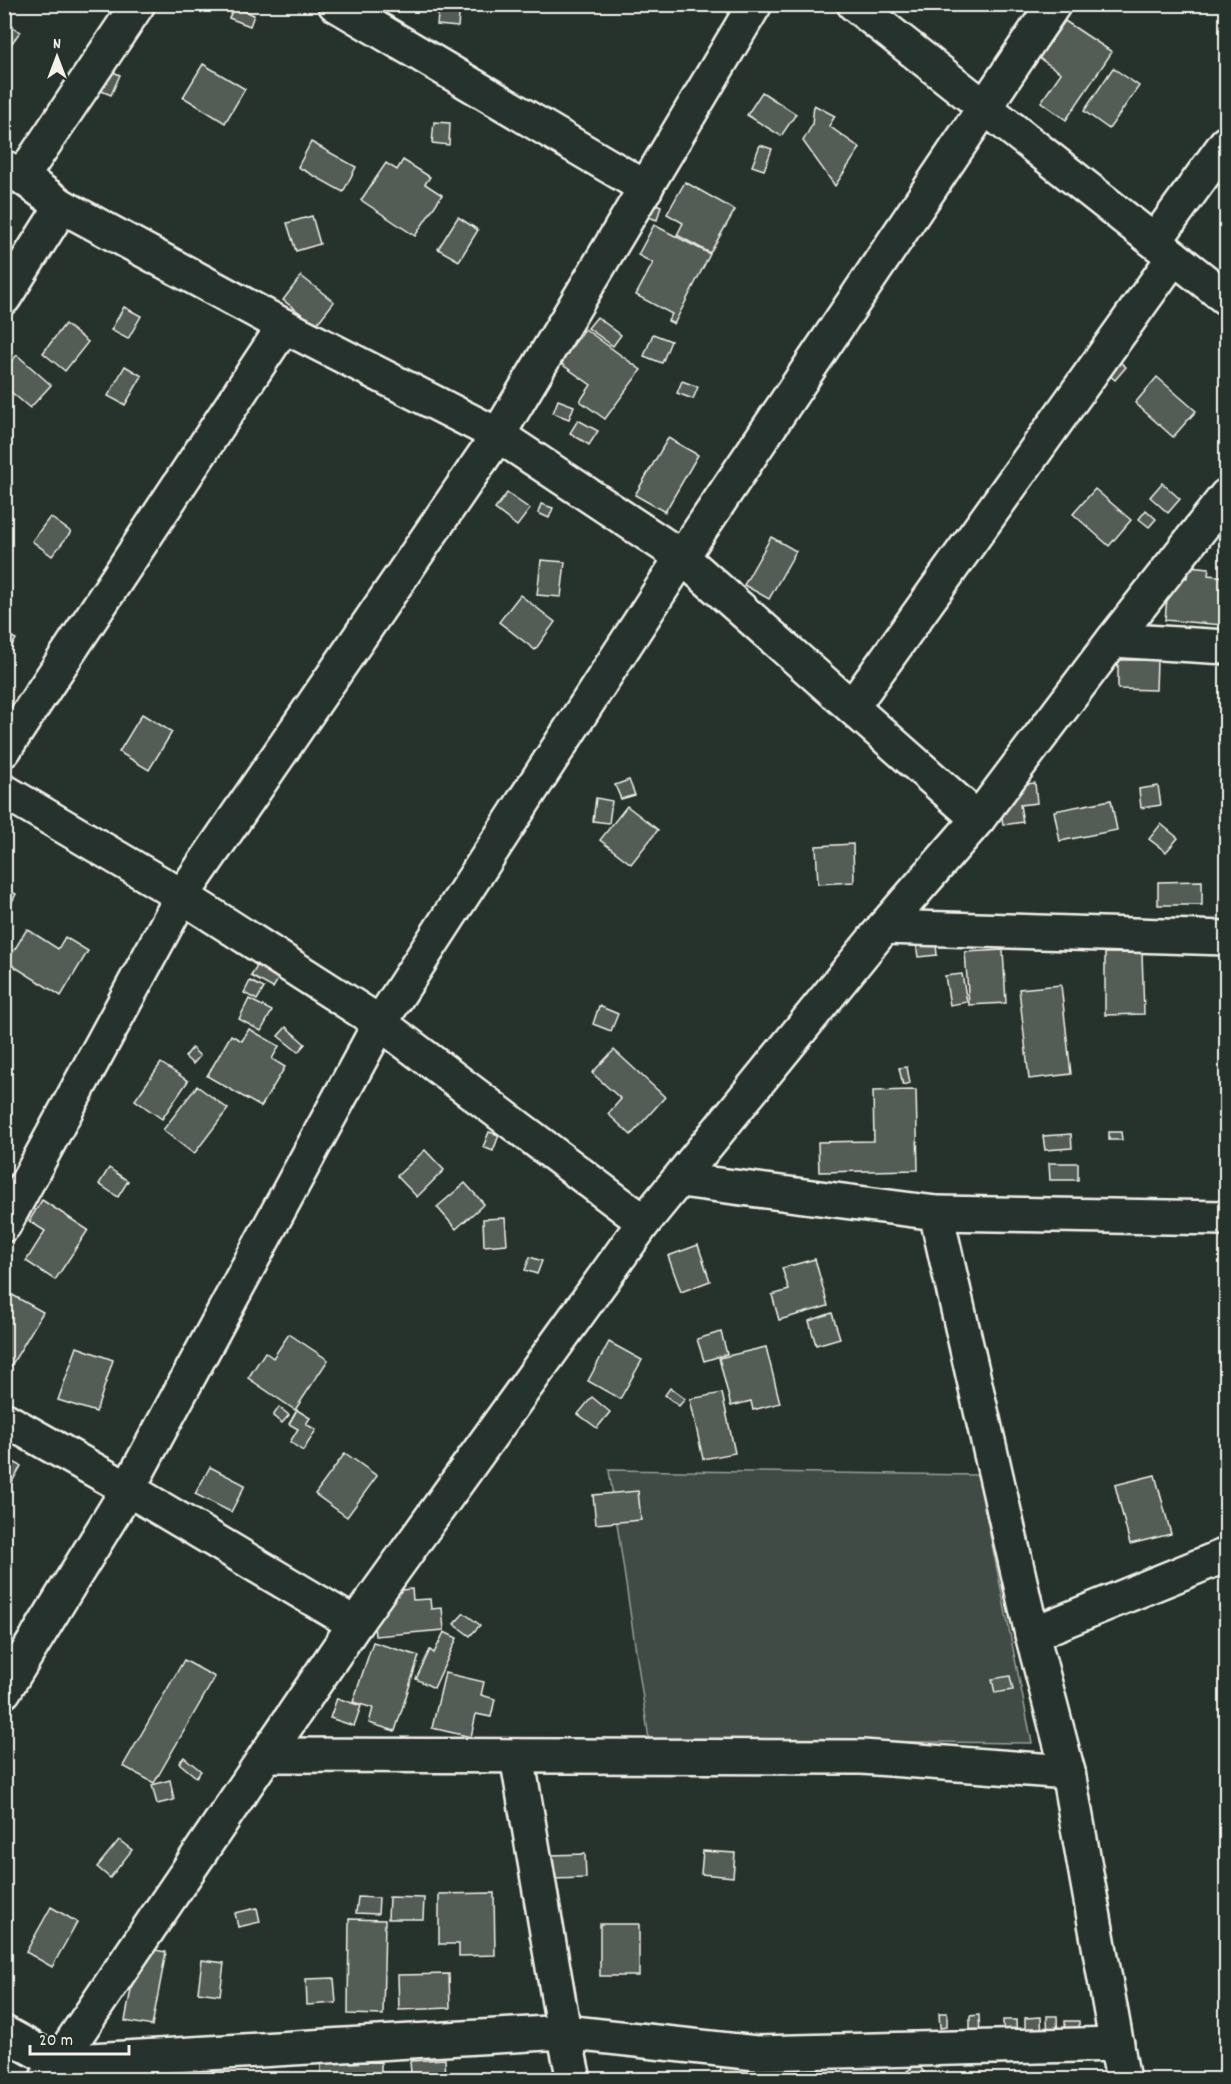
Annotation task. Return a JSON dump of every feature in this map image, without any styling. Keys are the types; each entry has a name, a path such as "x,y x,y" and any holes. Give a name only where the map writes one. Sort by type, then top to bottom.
{"street":[{"path":"138,4 13,172 62,206 284,326 498,435 682,557 978,819"},
{"path":"335,4 646,188"},
{"path":"4,1225 182,896 498,435 755,4"},
{"path":"854,4 1227,298"},
{"path":"4,1691 128,1489 380,1023 682,557 1054,4"},
{"path":"852,707 1164,249 1227,143"},
{"path":"4,298 62,206"},
{"path":"4,750 284,326"},
{"path":"52,2071 355,1624 644,1222 884,927 978,819 1113,640 1227,496"},
{"path":"1113,640 1227,647"},
{"path":"4,791 182,896 380,1023 644,1222"},
{"path":"884,927 1227,938"},
{"path":"680,1180 936,1214 1227,1218"},
{"path":"936,1214 1032,1634 1068,1772 1123,2079"},
{"path":"4,1419 128,1489 355,1624"},
{"path":"1032,1634 1227,1555"},
{"path":"266,1755 862,1757 1068,1772"},
{"path":"518,1756 564,2032 574,2079"},
{"path":"4,2033 52,2071 564,2032 756,2053 1117,2044"}],"shaded area":[{"path":"609,1470 978,1475 1032,1743 649,1739"}],"building":[{"path":"439,4 460,4 458,27 437,25"},
{"path":"234,7 254,15 250,26 229,18"},
{"path":"4,21 20,32 4,54"},
{"path":"1065,21 1112,52 1066,120 1041,102 1061,73 1039,58"},
{"path":"89,62 120,75 111,95 80,82"},
{"path":"203,64 245,89 225,123 183,97"},
{"path":"1113,68 1139,86 1109,129 1084,111"},
{"path":"762,92 796,114 781,136 747,115"},
{"path":"814,105 835,116 829,126 860,148 835,186 803,141 812,125"},
{"path":"434,122 450,123 449,145 432,143"},
{"path":"311,142 356,167 343,192 298,167"},
{"path":"760,145 772,149 764,170 752,166"},
{"path":"403,160 430,177 425,184 442,195 415,236 361,200 386,163 397,170"},
{"path":"685,182 735,210 710,253 677,235 683,223 667,214"},
{"path":"648,201 661,206 657,220 643,215"},
{"path":"312,216 320,244 296,251 287,223"},
{"path":"458,217 478,230 459,261 438,249"},
{"path":"654,225 710,254 674,324 668,321 672,314 636,295 653,263 638,255"},
{"path":"301,276 334,302 316,325 283,300"},
{"path":"124,307 141,316 128,339 111,330"},
{"path":"597,317 621,335 613,346 588,328"},
{"path":"65,324 88,342 65,371 43,353"},
{"path":"585,329 641,370 605,419 580,401 591,385 560,363"},
{"path":"653,334 671,341 662,363 644,356"},
{"path":"17,355 51,385 30,408 4,386 4,369"},
{"path":"1112,355 1126,367 1115,380 1101,368"},
{"path":"125,366 142,376 125,405 108,396"},
{"path":"1157,377 1196,411 1173,437 1135,403"},
{"path":"682,381 698,387 693,399 677,393"},
{"path":"558,400 574,406 569,419 553,413"},
{"path":"578,420 598,431 589,445 570,433"},
{"path":"668,438 698,455 665,512 635,495"},
{"path":"1162,483 1180,499 1168,513 1150,497"},
{"path":"1095,489 1131,520 1109,546 1073,514"},
{"path":"507,493 530,509 517,526 495,509"},
{"path":"541,504 553,508 549,518 538,513"},
{"path":"1146,510 1156,519 1149,527 1139,519"},
{"path":"50,517 71,532 52,556 32,541"},
{"path":"771,537 796,551 769,599 744,585"},
{"path":"541,560 565,562 561,597 537,595"},
{"path":"1188,566 1209,568 1208,575 1226,577 1223,625 1165,620 1169,576 1187,578"},
{"path":"520,595 555,622 535,650 499,622"},
{"path":"4,633 16,639 4,659"},
{"path":"1118,660 1157,660 1156,690 1118,689"},
{"path":"142,714 172,732 149,770 119,752"},
{"path":"629,780 635,795 621,799 615,785"},
{"path":"1035,783 1037,803 1020,805 1023,822 1003,825 998,787"},
{"path":"1158,786 1161,805 1141,808 1139,789"},
{"path":"596,798 612,801 609,823 593,821"},
{"path":"1111,800 1117,830 1060,841 1054,811"},
{"path":"627,806 658,830 631,864 600,840"},
{"path":"1161,824 1178,838 1166,852 1149,839"},
{"path":"853,844 854,882 818,884 816,846"},
{"path":"1202,881 1202,905 1158,905 1158,882"},
{"path":"4,888 16,894 4,917"},
{"path":"27,929 58,949 65,937 88,951 61,996 7,962"},
{"path":"935,934 937,955 918,957 915,936"},
{"path":"1003,950 1006,1003 969,1005 965,952"},
{"path":"1105,953 1142,953 1144,1014 1105,1015"},
{"path":"259,963 280,976 273,988 251,976"},
{"path":"962,974 967,1002 950,1005 945,976"},
{"path":"250,981 264,988 257,1000 244,993"},
{"path":"1061,985 1071,1074 1029,1079 1019,989"},
{"path":"249,999 272,1011 261,1031 239,1019"},
{"path":"599,1006 618,1014 611,1031 593,1024"},
{"path":"286,1027 305,1044 298,1052 278,1036"},
{"path":"249,1029 279,1046 272,1059 285,1067 261,1107 207,1076 231,1035 242,1041"},
{"path":"192,1048 200,1056 193,1064 185,1057"},
{"path":"614,1050 665,1097 631,1135 608,1114 621,1099 592,1073"},
{"path":"161,1063 188,1081 162,1119 135,1100"},
{"path":"907,1067 910,1083 903,1085 899,1068"},
{"path":"197,1086 228,1109 194,1154 163,1130"},
{"path":"916,1090 918,1170 819,1172 818,1142 874,1141 873,1091"},
{"path":"489,1132 499,1135 493,1151 483,1147"},
{"path":"1109,1132 1121,1132 1122,1140 1109,1140"},
{"path":"1071,1134 1072,1148 1045,1150 1043,1136"},
{"path":"425,1150 444,1170 417,1197 397,1176"},
{"path":"1049,1163 1078,1163 1078,1180 1050,1180"},
{"path":"109,1168 128,1181 118,1197 99,1184"},
{"path":"465,1183 484,1204 456,1229 437,1207"},
{"path":"42,1200 88,1230 55,1280 26,1261 45,1231 29,1221"},
{"path":"505,1218 507,1244 484,1246 483,1219"},
{"path":"698,1245 710,1281 681,1292 668,1256"},
{"path":"530,1257 542,1261 537,1274 525,1270"},
{"path":"815,1259 828,1306 779,1320 772,1295 789,1290 782,1268"},
{"path":"7,1292 43,1312 8,1371 4,1368 4,1297"},
{"path":"832,1313 840,1338 816,1345 809,1321"},
{"path":"721,1332 727,1354 704,1361 697,1339"},
{"path":"289,1334 328,1360 295,1410 248,1378 265,1352 273,1358"},
{"path":"609,1342 642,1360 620,1399 588,1381"},
{"path":"77,1347 113,1360 96,1412 58,1400"},
{"path":"766,1347 780,1403 753,1410 751,1401 731,1406 719,1358"},
{"path":"670,1388 685,1399 679,1406 665,1395"},
{"path":"722,1393 735,1453 703,1459 690,1399"},
{"path":"592,1397 610,1412 597,1428 578,1414"},
{"path":"279,1407 289,1415 282,1423 273,1416"},
{"path":"297,1410 310,1418 306,1424 316,1430 303,1451 290,1442 298,1429 289,1424"},
{"path":"345,1453 377,1476 347,1517 315,1494"},
{"path":"4,1457 21,1466 4,1496"},
{"path":"210,1467 245,1485 231,1512 195,1494"},
{"path":"1155,1475 1171,1534 1130,1544 1115,1485"},
{"path":"638,1491 641,1520 596,1524 593,1495"},
{"path":"412,1589 413,1600 430,1599 431,1609 442,1608 444,1630 375,1636 372,1603 387,1591"},
{"path":"464,1613 480,1625 470,1636 454,1624"},
{"path":"444,1632 457,1638 434,1688 416,1679 430,1650 434,1653"},
{"path":"373,1642 419,1656 395,1731 369,1723 373,1708 353,1702"},
{"path":"184,1660 215,1677 154,1783 123,1766"},
{"path":"445,1673 484,1682 481,1695 495,1699 491,1717 476,1714 471,1737 432,1728"},
{"path":"1010,1676 1013,1690 995,1693 992,1679"},
{"path":"337,1698 361,1706 354,1726 330,1718"},
{"path":"184,1757 201,1771 196,1777 179,1763"},
{"path":"170,1780 174,1800 157,1804 152,1785"},
{"path":"119,1840 132,1850 110,1878 97,1867"},
{"path":"703,1851 735,1853 733,1877 701,1874"},
{"path":"585,1854 586,1878 551,1879 550,1855"},
{"path":"494,1893 495,1955 459,1956 459,1944 439,1944 439,1894"},
{"path":"358,1897 379,1898 378,1914 356,1913"},
{"path":"389,1897 424,1898 423,1919 388,1919"},
{"path":"51,1907 77,1922 52,1967 26,1952"},
{"path":"257,1908 260,1922 238,1927 235,1913"},
{"path":"349,1919 385,1920 383,2015 348,2014"},
{"path":"600,1924 639,1924 639,1976 600,1976"},
{"path":"139,1947 166,1952 152,2026 125,2021"},
{"path":"202,1960 224,1963 220,1995 198,1992"},
{"path":"449,1974 450,2008 399,2010 398,1975"},
{"path":"334,1978 336,2003 307,2005 306,1979"},
{"path":"939,2013 947,2013 947,2027 940,2028"},
{"path":"979,2015 980,2037 970,2037 970,2016"},
{"path":"1047,2016 1057,2016 1058,2039 1048,2040"},
{"path":"1041,2017 1042,2041 1025,2042 1025,2018"},
{"path":"1003,2020 1016,2020 1017,2043 1004,2043"},
{"path":"1065,2021 1079,2021 1080,2044 1066,2045"},
{"path":"445,2059 446,2080 384,2080 383,2074 411,2073 410,2061"},
{"path":"381,2062 381,2080 321,2080 321,2063"},
{"path":"721,2062 752,2064 751,2080 720,2080"},
{"path":"918,2064 928,2078 926,2080 913,2080 907,2071"},
{"path":"123,2067 123,2080 83,2080 83,2068"}]}
